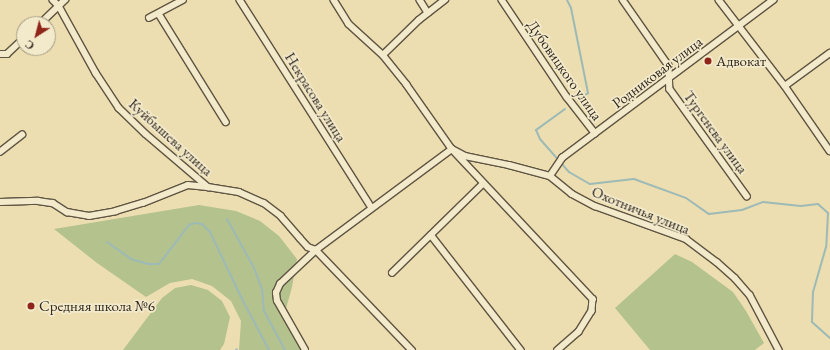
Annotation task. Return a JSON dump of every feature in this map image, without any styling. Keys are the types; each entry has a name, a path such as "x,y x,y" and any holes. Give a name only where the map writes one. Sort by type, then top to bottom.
{"street":[{"name":"Куйбышева улица","path":"53,0 59,6 96,73 120,108 146,134 208,187 238,192 264,203 281,216 308,247 316,250 412,350"},
{"path":"48,16 65,0"},
{"path":"149,18 183,0"},
{"name":"Некрасова улица","path":"240,0 372,208"},
{"path":"334,0 349,24 383,55 407,85 452,149 593,299 592,311 579,332 558,350"},
{"path":"420,0 428,13"},
{"path":"383,55 428,13 445,0"},
{"name":"Дубовицкого улица","path":"502,0 567,97 595,133"},
{"name":"Тургенева улица","path":"623,0 669,66 670,89 747,196"},
{"path":"719,0 785,86 830,150"},
{"name":"Родниковая улица","path":"550,176 562,158 774,0"},
{"path":"159,14 226,122"},
{"path":"0,54 7,54 16,46"},
{"path":"785,86 830,53"},
{"path":"0,152 22,135"},
{"path":"305,350 277,301 276,293 280,284 316,250 452,149"},
{"name":"Охотничья улица","path":"452,149 465,156 509,165 550,176 572,194 595,206 657,227 686,239 701,249 735,278 750,295 779,350"},
{"path":"392,273 484,184"},
{"path":"0,202 38,201 53,203 66,212 89,216 116,211 143,203 188,185 208,187"},
{"path":"431,235 521,350"}],"green space":[{"path":"199,205 236,211 260,221 279,236 297,259 292,287 284,316 303,350 239,350 241,321 231,301 212,286 192,279 170,283 146,297 97,263 54,229"},
{"path":"675,254 692,262 733,292 746,311 764,343 755,350 650,350 615,308"},
{"path":"191,285 208,290 222,301 230,317 224,344 220,350 123,350 162,298 175,288"}],"waterway":[{"path":"567,0 571,8 588,93 578,100"},
{"path":"565,109 536,130 540,139 569,172 590,184 634,179 686,198 709,214 742,210 763,202 801,206 818,204 828,213 826,247 813,292 812,322 830,338"},
{"path":"227,219 254,268 262,289 264,311 285,350"},
{"path":"107,242 131,259 149,264 159,264 189,225 195,223 202,224 210,232 242,299 269,350"}],"place":[{"name":"Адвокат","path":"708,61"},
{"name":"Средняя школа №6","path":"31,306"}]}
